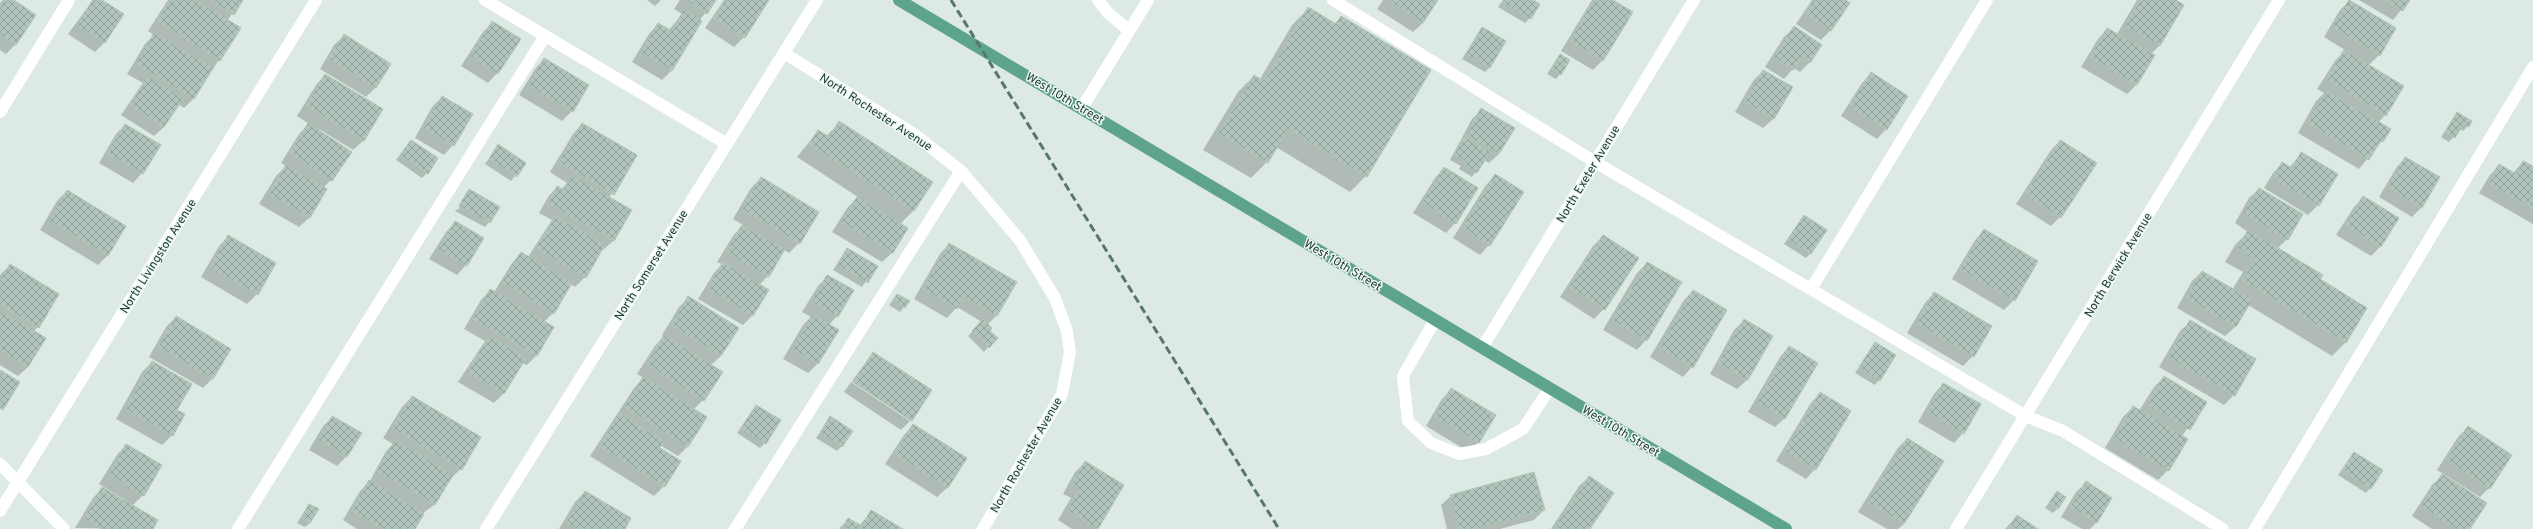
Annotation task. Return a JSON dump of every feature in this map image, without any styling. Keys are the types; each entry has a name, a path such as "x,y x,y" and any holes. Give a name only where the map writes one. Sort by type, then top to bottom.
{"main road":[{"name":"West 10th Street","path":"899,0 1786,529"}],"street":[{"path":"0,112 69,0"},
{"name":"North Livingston Avenue","path":"0,511 316,0"},
{"path":"485,0 727,144"},
{"name":"North Somerset Avenue","path":"486,529 817,0"},
{"path":"1098,0 1108,13 1129,30"},
{"path":"1082,108 1148,0"},
{"path":"1333,0 1596,162 2026,416 2063,431 2223,529"},
{"name":"North Exeter Avenue","path":"1482,348 1694,0"},
{"path":"1811,289 1987,0"},
{"name":"North Berwick Avenue","path":"1956,529 2279,0"},
{"path":"238,529 545,36"},
{"name":"North Rochester Avenue","path":"784,53 914,134 960,171 1019,239 1042,274 1064,321 1070,352 1068,374 1058,404 983,529"},
{"path":"2256,529 2533,67"},
{"path":"735,529 960,171"},
{"path":"1435,320 1403,376 1408,421 1431,443 1458,454 1486,449 1523,429 1550,388"},
{"path":"0,464 64,529"}],"building":[{"path":"4,0 14,0 36,15 16,45 0,34 0,5"},
{"path":"93,0 102,0 124,14 105,43 77,25"},
{"path":"170,0 196,0 241,28 220,61 157,21"},
{"path":"210,0 243,0 234,15"},
{"path":"685,0 716,0 707,14"},
{"path":"726,0 769,0 745,38 714,18"},
{"path":"1388,0 1438,0 1423,23"},
{"path":"1504,0 1533,0 1540,4 1531,19 1502,2"},
{"path":"1594,0 1613,0 1633,12 1603,61 1570,41"},
{"path":"1814,0 1846,0 1850,3 1831,31 1805,14"},
{"path":"2140,0 2176,0 2184,5 2160,46 2125,26"},
{"path":"2349,0 2396,28 2380,56 2332,27"},
{"path":"2384,0 2410,0 2403,11"},
{"path":"1308,7 1336,24 1341,16 1431,70 1367,177 1288,129 1268,163 1218,133 1254,75 1264,81"},
{"path":"684,10 702,21 672,71 641,52 658,23 672,31"},
{"path":"492,21 521,39 498,74 470,56"},
{"path":"1794,26 1822,45 1810,63 1802,57 1794,70 1774,57"},
{"path":"1482,27 1506,41 1490,68 1466,54"},
{"path":"2107,28 2155,55 2137,85 2090,57"},
{"path":"154,33 213,68 194,99 136,64"},
{"path":"344,34 391,64 376,88 329,59"},
{"path":"2344,50 2404,86 2386,116 2326,79"},
{"path":"1560,54 1570,60 1561,75 1551,69"},
{"path":"544,58 589,85 573,112 528,85"},
{"path":"1763,70 1793,87 1774,119 1744,102"},
{"path":"1871,72 1908,96 1887,130 1849,106"},
{"path":"325,74 383,109 364,141 306,106"},
{"path":"148,76 183,99 164,127 130,105"},
{"path":"2326,91 2391,129 2383,142 2381,140 2369,160 2307,123"},
{"path":"442,96 473,114 454,146 423,128"},
{"path":"1481,108 1515,128 1499,154 1466,135"},
{"path":"2457,112 2472,121 2469,127 2464,123 2455,138 2445,132"},
{"path":"839,121 933,182 914,211 809,144 818,130 829,137"},
{"path":"308,123 352,152 332,181 290,153"},
{"path":"582,123 637,155 614,195 559,162"},
{"path":"125,124 161,145 143,174 107,153"},
{"path":"1464,137 1490,152 1477,173 1463,164 1465,161 1454,155"},
{"path":"411,140 438,158 428,174 400,155"},
{"path":"2060,140 2097,163 2061,218 2025,194"},
{"path":"498,144 526,163 517,177 489,159"},
{"path":"2301,152 2338,174 2319,206 2273,178 2282,162 2292,168"},
{"path":"2405,157 2440,177 2422,208 2387,187"},
{"path":"2523,161 2533,166 2533,209 2488,183 2499,164 2516,174"},
{"path":"286,165 327,189 310,218 268,194"},
{"path":"1444,167 1478,188 1456,224 1422,203"},
{"path":"1495,174 1524,192 1490,246 1462,228"},
{"path":"573,176 632,210 614,241 548,203 557,186 564,190"},
{"path":"761,177 819,212 800,244 742,209"},
{"path":"2259,188 2303,214 2288,240 2243,213"},
{"path":"469,189 500,207 490,223 459,206"},
{"path":"67,190 126,226 108,256 49,220"},
{"path":"2363,196 2399,218 2381,247 2345,225"},
{"path":"857,197 908,228 893,253 841,222"},
{"path":"1804,215 1827,230 1811,254 1788,239"},
{"path":"556,216 605,245 586,278 536,248"},
{"path":"455,221 484,238 467,266 438,249"},
{"path":"742,225 785,249 769,277 726,252"},
{"path":"1984,229 2038,261 2015,301 1960,269"},
{"path":"2248,230 2323,275 2320,279 2367,308 2346,343 2242,280 2255,259 2238,248"},
{"path":"228,235 276,263 258,295 210,267"},
{"path":"1603,235 1639,258 1605,310 1569,287"},
{"path":"949,243 1017,282 997,316 964,297 957,309 923,289"},
{"path":"847,248 878,266 868,283 837,265"},
{"path":"521,252 572,283 554,314 502,282"},
{"path":"723,262 769,290 753,316 707,289"},
{"path":"1647,262 1682,282 1647,341 1612,320"},
{"path":"10,264 59,294 39,328 0,305 0,280"},
{"path":"2202,271 2252,300 2236,327 2186,298"},
{"path":"827,275 854,290 838,317 811,302"},
{"path":"490,289 554,327 537,356 473,319"},
{"path":"1693,290 1727,310 1693,368 1659,347"},
{"path":"1934,292 1992,326 1974,357 1916,323"},
{"path":"897,294 910,301 905,308 893,300"},
{"path":"688,296 739,328 721,356 671,325"},
{"path":"0,311 46,338 28,367 0,350"},
{"path":"813,314 839,330 818,364 792,349"},
{"path":"176,316 231,349 213,379 158,347"},
{"path":"983,319 992,328 990,331 998,338 989,348 972,331"},
{"path":"1744,319 1773,336 1748,380 1718,364"},
{"path":"2190,320 2256,359 2235,396 2168,357"},
{"path":"664,335 723,372 704,401 646,364"},
{"path":"489,336 526,358 504,394 467,372"},
{"path":"1875,342 1896,355 1880,381 1859,367"},
{"path":"1789,346 1818,363 1785,419 1757,402"},
{"path":"873,352 932,390 912,421 853,382"},
{"path":"152,361 192,384 177,410 185,414 173,436 125,409"},
{"path":"0,370 20,382 3,410 0,408"},
{"path":"2164,376 2207,402 2190,430 2147,403"},
{"path":"643,377 707,417 688,447 624,407"},
{"path":"1943,383 1981,404 1964,434 1927,412"},
{"path":"1451,388 1496,415 1479,443 1434,416"},
{"path":"1820,392 1851,411 1816,470 1785,451"},
{"path":"412,396 481,437 462,470 392,428"},
{"path":"756,405 781,420 766,444 741,428"},
{"path":"2133,406 2188,439 2169,471 2114,438"},
{"path":"619,413 664,441 660,448 681,461 665,487 599,446"},
{"path":"332,416 362,433 347,457 318,440"},
{"path":"830,416 853,431 842,447 820,433"},
{"path":"913,424 967,458 948,488 894,454"},
{"path":"2468,426 2512,455 2490,489 2446,460"},
{"path":"1907,438 1944,461 1904,524 1867,502"},
{"path":"395,440 453,475 435,505 377,471"},
{"path":"126,444 162,465 144,496 108,474"},
{"path":"2354,452 2383,470 2371,489 2342,470"},
{"path":"1085,461 1124,485 1098,529 1067,510 1079,488 1071,484"},
{"path":"1534,472 1545,510 1476,529 1459,529 1450,495"},
{"path":"2442,474 2487,503 2470,529 2456,529 2421,506"},
{"path":"1589,476 1614,493 1590,529 1553,529"},
{"path":"369,480 424,514 415,529 382,529 351,510"},
{"path":"2086,481 2112,498 2097,523 2070,507"},
{"path":"102,487 158,520 153,529 102,529 84,518"},
{"path":"585,491 631,518 625,529 577,529 566,522"},
{"path":"2057,491 2066,497 2058,509 2049,503"},
{"path":"309,504 319,509 310,523 301,518"},
{"path":"871,510 903,529 842,529 848,518 862,526"},
{"path":"2017,515 2038,529 2008,529"}],"railway":[{"path":"951,0 1279,529"}]}
